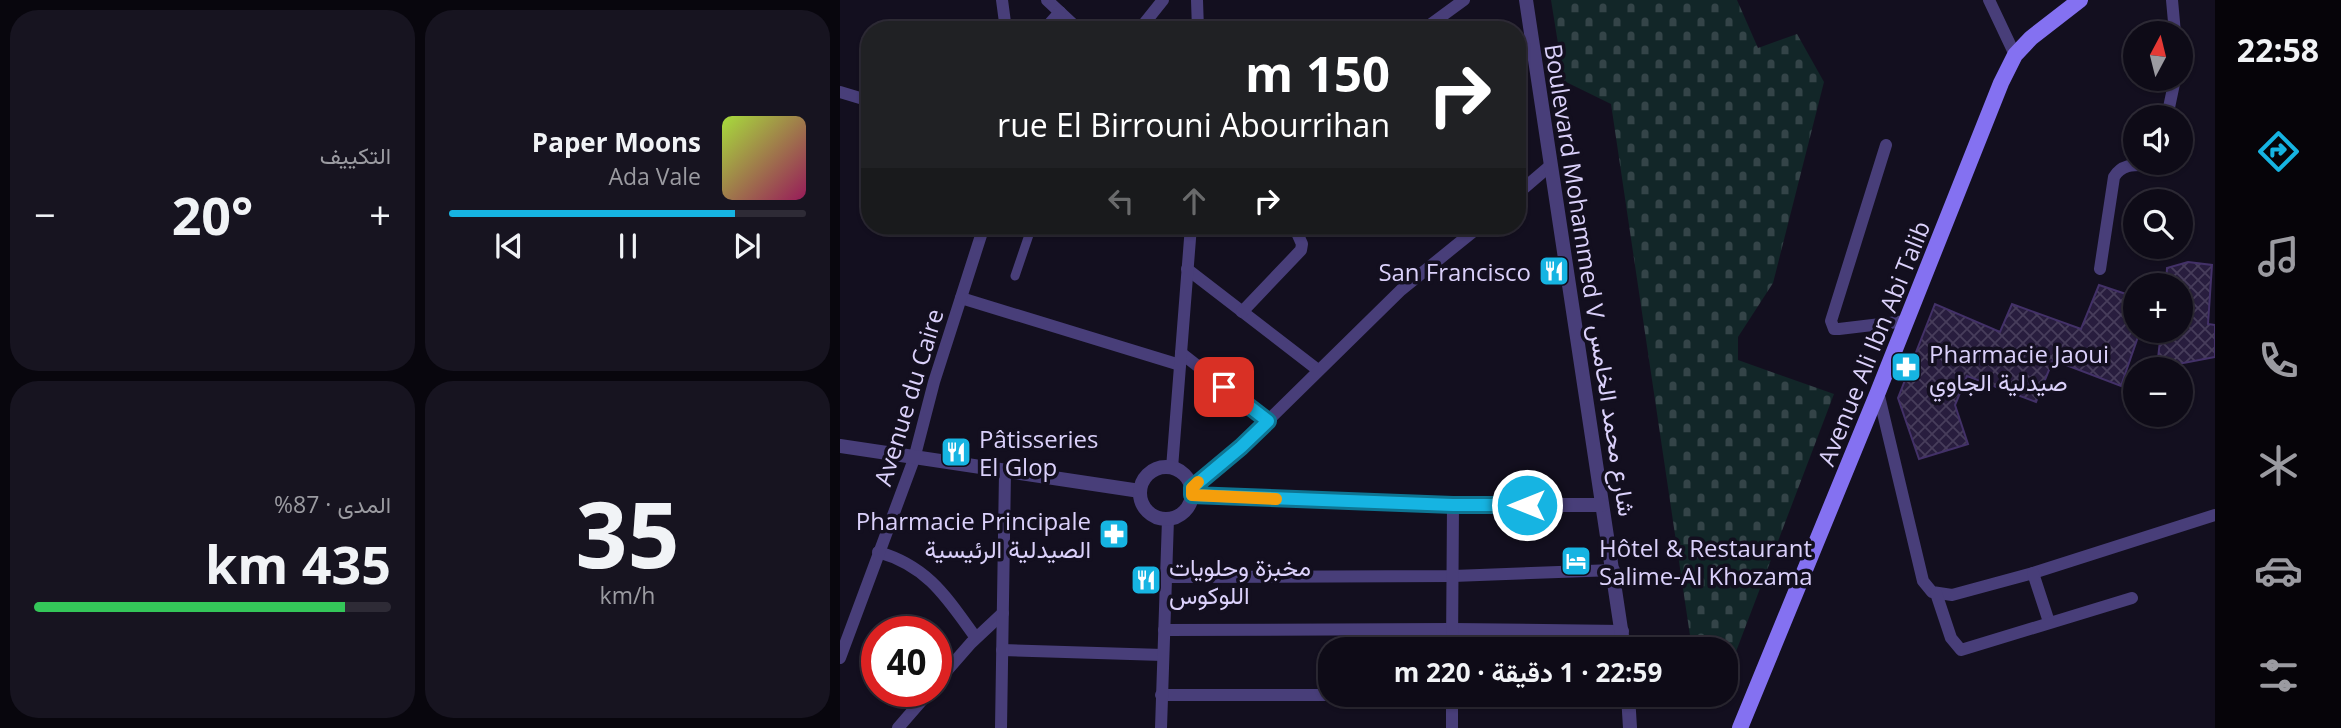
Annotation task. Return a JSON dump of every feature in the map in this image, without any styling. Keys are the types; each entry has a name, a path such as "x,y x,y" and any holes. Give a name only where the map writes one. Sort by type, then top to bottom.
{"main road":[{"name":"Avenue Ali Ibn Abi Talib","path":"1740,728 2001,83 2015,55 2031,38 2080,0"}],"street":[{"path":"1002,0 1005,21"},
{"path":"1047,0 1070,21"},
{"path":"1146,21 1163,0"},
{"path":"1197,0 1198,21"},
{"path":"1435,21 1464,0"},
{"name":"Boulevard Mohammed V شارع محمد الخامس","path":"1526,0 1623,637"},
{"path":"1989,0 2015,55"},
{"path":"2172,0 2174,21"},
{"path":"1052,21 1060,12"},
{"path":"840,92 861,98"},
{"path":"1886,145 1831,321 1834,329 1839,329 1906,321"},
{"path":"1526,187 1551,166"},
{"path":"2100,269 2113,177 2118,169 2123,167"},
{"name":"Avenue du Caire","path":"840,658 845,627 914,459 934,382 981,235"},
{"path":"1014,276 1029,235"},
{"path":"1172,468 1190,235"},
{"path":"1242,312 1301,250 1302,244 1298,235"},
{"path":"1192,492 1185,475 1172,468 1157,469 1150,472 1142,484 1140,499 1147,512 1160,519 1175,518 1187,509 1192,492 1401,290 1469,235"},
{"path":"1187,269 1318,370"},
{"path":"961,298 1180,359 1268,421"},
{"path":"1878,392 1923,581 1932,592 1952,595 2033,573 2215,515"},
{"path":"840,446 1140,491"},
{"path":"1001,728 1005,472"},
{"path":"1192,492 1453,505 1602,505"},
{"path":"1453,505 1453,637"},
{"path":"1161,728 1168,519"},
{"path":"878,552 913,564 924,573 952,604 976,638"},
{"path":"1165,577 1452,576 1614,570"},
{"path":"2033,573 2049,622"},
{"path":"1936,593 1951,638 1961,650 2132,598"},
{"path":"952,666 1003,613"},
{"path":"1164,630 1623,631"},
{"path":"1002,650 1163,655"},
{"path":"1161,695 1318,695"},
{"path":"898,728 916,707"},
{"path":"1451,707 1452,728"},
{"path":"1629,707 1630,728"}],"green space":[{"path":"1551,0 1737,0 1758,48 1797,34 1824,82 1773,283 1738,337 1738,360 1834,394 1738,646 1738,637 1690,637 1611,104 1564,81"}],"building":[{"path":"2188,262 2212,265 2208,324 2215,325 2215,357 2193,361 2193,357 2158,357 2160,343 2193,343 2193,273 2167,273 2167,268"},
{"path":"2099,285 2123,293 2123,343 2136,343 2131,357 2123,357 2121,386 2053,360 2036,402 1967,376 1955,405 1968,444 1919,459 1898,398 1935,304 2000,332 2012,304 2081,329"}],"slow traffic":[{"path":"1198,482 1192,488 1192,495 1276,499"}],"place":[{"name":"San Francisco","path":"1554,271"},
{"name":"Pharmacie Jaoui صيدلية الجاوي","path":"1906,367"},
{"name":"Pâtisseries El Glop","path":"956,452"},
{"name":"Pharmacie Principale الصيدلية الرئيسية","path":"1114,534"},
{"name":"Hôtel & Restaurant Salime-Al Khozama","path":"1576,561"},
{"name":"مخبزة وحلويات اللوكوس","path":"1146,580"}],"route":[{"path":"1224,387 1268,421 1192,488 1192,495 1453,505 1527,505"}]}
